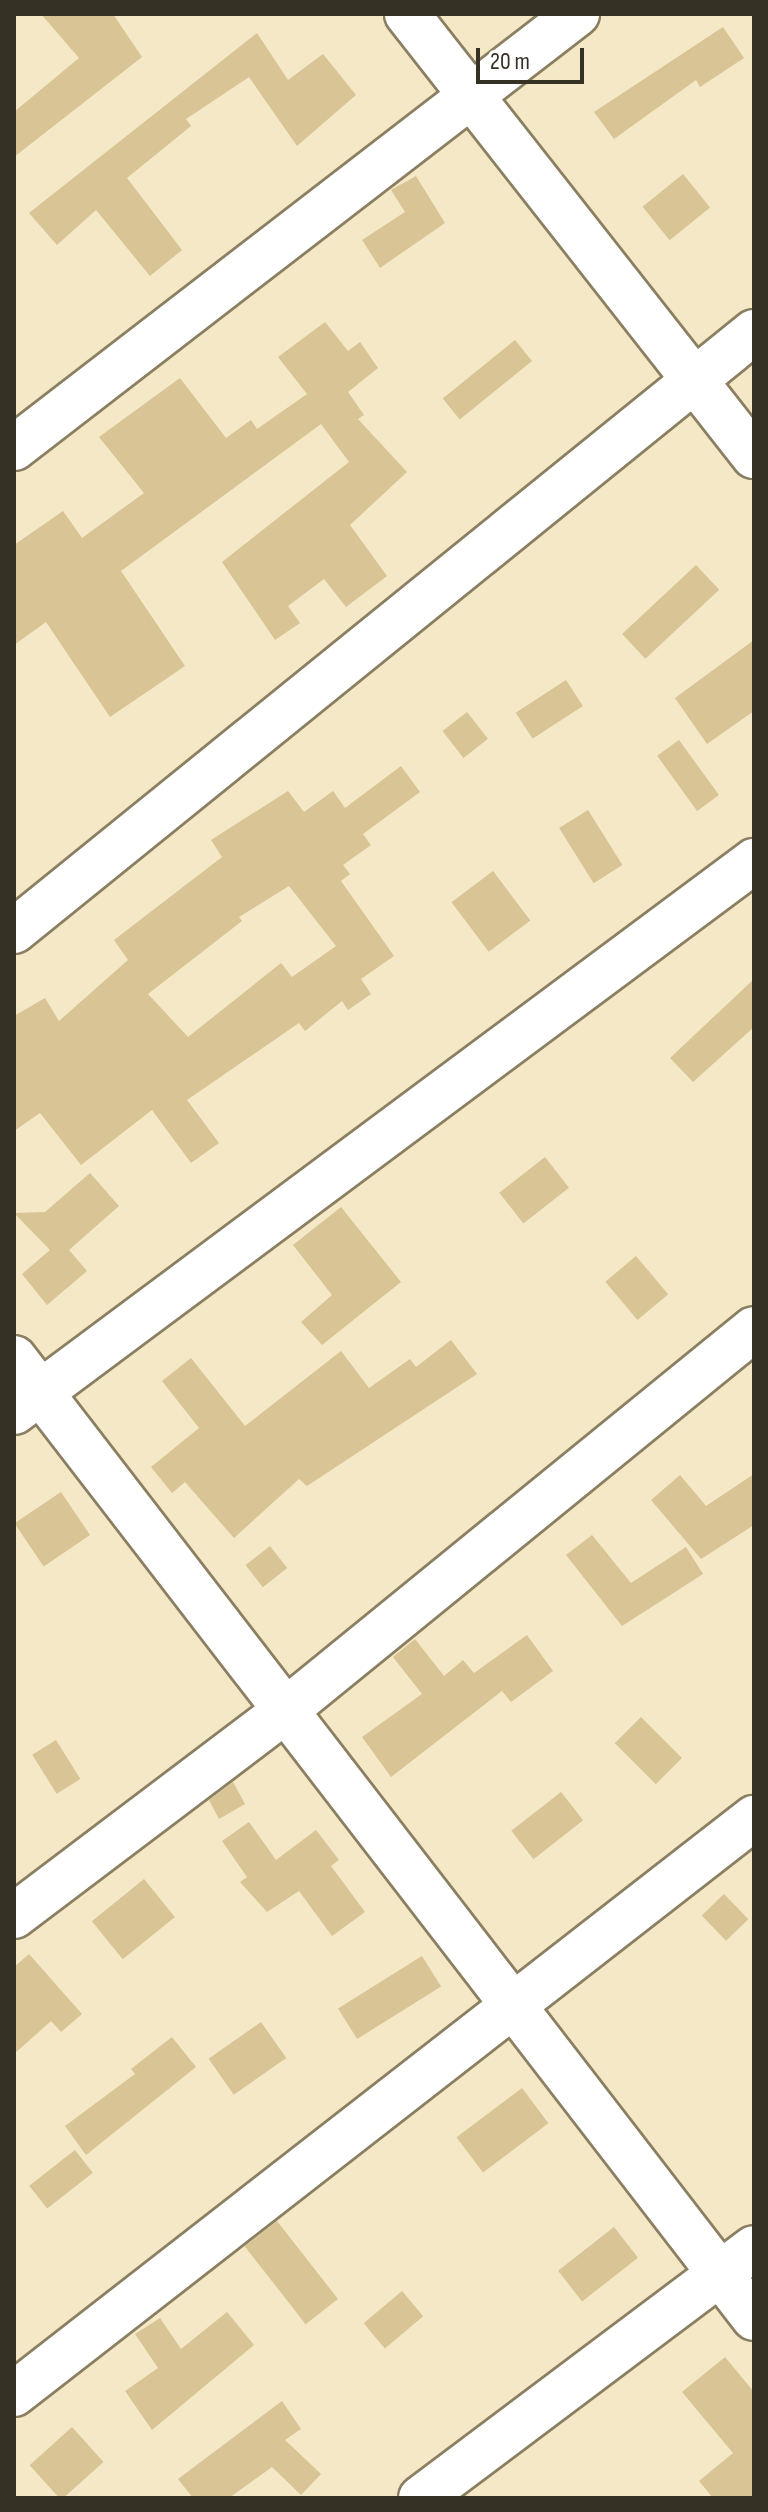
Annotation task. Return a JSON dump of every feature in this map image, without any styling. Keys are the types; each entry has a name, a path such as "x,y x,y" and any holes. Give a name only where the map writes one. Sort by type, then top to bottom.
{"street":[{"path":"407,14 468,96 754,456"},
{"path":"14,448 577,14"},
{"path":"14,931 692,379 754,332"},
{"path":"754,861 23,1387 286,1710 754,2318"},
{"path":"14,1916 286,1710 754,1329"},
{"path":"14,2394 512,2003 754,1818"},
{"path":"421,2498 754,2248"}],"building":[{"path":"41,14 113,14 142,57 14,157 14,112 79,58"},
{"path":"723,27 744,58 700,87 696,80 614,139 594,112"},
{"path":"257,33 288,80 323,54 356,95 297,146 249,77 186,119 191,126 127,178 182,250 150,276 96,210 57,245 29,213"},
{"path":"683,174 710,207 670,240 643,207"},
{"path":"416,176 445,223 380,268 362,240 405,212 391,190"},
{"path":"325,322 348,351 360,342 378,368 348,392 364,415 358,419 407,472 350,525 387,576 346,607 324,579 288,606 300,623 275,640 222,562 349,462 321,424 121,571 185,666 110,717 46,622 14,645 14,545 63,511 82,538 144,493 99,437 180,378 226,438 251,420 257,429 307,394 278,357"},
{"path":"515,340 532,361 460,420 443,399"},
{"path":"696,565 719,590 645,659 622,634"},
{"path":"754,640 754,711 707,744 675,698"},
{"path":"566,680 583,706 533,739 516,713"},
{"path":"467,712 488,739 464,758 443,731"},
{"path":"679,740 719,795 697,811 657,756"},
{"path":"401,766 420,792 363,834 371,845 343,865 350,874 341,881 394,956 361,979 371,994 348,1010 342,1001 305,1031 299,1023 187,1100 219,1143 191,1163 152,1110 81,1165 40,1113 14,1131 14,1016 45,998 59,1021 128,960 114,940 222,857 211,840 288,791 304,812 333,791 345,808","holes":["289,886 336,946 292,977 281,963 188,1037 148,994 242,921 239,917"]},
{"path":"588,810 622,865 594,883 559,828"},
{"path":"493,871 530,921 489,952 451,902"},
{"path":"754,979 754,1027 693,1082 670,1058"},
{"path":"545,1157 569,1188 523,1223 499,1193"},
{"path":"90,1173 119,1206 69,1250 87,1271 47,1305 22,1274 50,1250 14,1213 45,1212"},
{"path":"341,1207 401,1282 322,1345 301,1322 332,1295 293,1245"},
{"path":"636,1256 668,1294 637,1320 605,1282"},
{"path":"451,1340 477,1374 307,1486 299,1479 234,1538 185,1482 172,1493 151,1467 199,1428 162,1381 191,1358 245,1426 341,1351 369,1388 410,1359 416,1367"},
{"path":"754,1474 754,1525 701,1559 651,1500 680,1475 706,1506"},
{"path":"61,1492 90,1535 44,1566 15,1523"},
{"path":"592,1535 631,1583 686,1547 703,1574 622,1626 566,1555"},
{"path":"270,1546 287,1568 263,1587 246,1565"},
{"path":"527,1635 553,1671 511,1702 502,1691 391,1777 362,1737 422,1694 393,1657 415,1639 444,1676 463,1660 474,1673"},
{"path":"641,1717 682,1758 656,1784 615,1743"},
{"path":"56,1740 80,1779 57,1794 32,1755"},
{"path":"233,1782 245,1804 219,1819 209,1800"},
{"path":"561,1792 583,1820 534,1859 511,1831"},
{"path":"249,1822 276,1860 316,1830 339,1860 331,1866 365,1912 332,1936 299,1891 267,1912 240,1882 247,1877 222,1841"},
{"path":"144,1879 175,1917 123,1959 92,1921"},
{"path":"724,1894 748,1919 726,1941 702,1916"},
{"path":"29,1954 82,2014 61,2032 51,2021 14,2054 14,1967"},
{"path":"422,1956 441,1987 357,2039 338,2008"},
{"path":"261,2022 286,2058 234,2095 209,2059"},
{"path":"172,2037 196,2067 86,2155 65,2126 135,2074 131,2069"},
{"path":"522,2088 548,2123 483,2172 457,2137"},
{"path":"75,2150 93,2173 47,2209 29,2186"},
{"path":"277,2221 338,2299 306,2324 245,2246"},
{"path":"614,2227 638,2258 582,2301 558,2271"},
{"path":"402,2291 423,2316 385,2348 364,2323"},
{"path":"227,2312 254,2345 152,2430 125,2391 158,2368 135,2334 160,2318 181,2349"},
{"path":"725,2357 754,2392 754,2498 713,2498 699,2481 733,2453 682,2392"},
{"path":"282,2401 301,2429 285,2440 321,2474 301,2495 272,2467 229,2498 193,2498 178,2479"},
{"path":"72,2427 103,2462 63,2498 59,2498 30,2465"}]}
